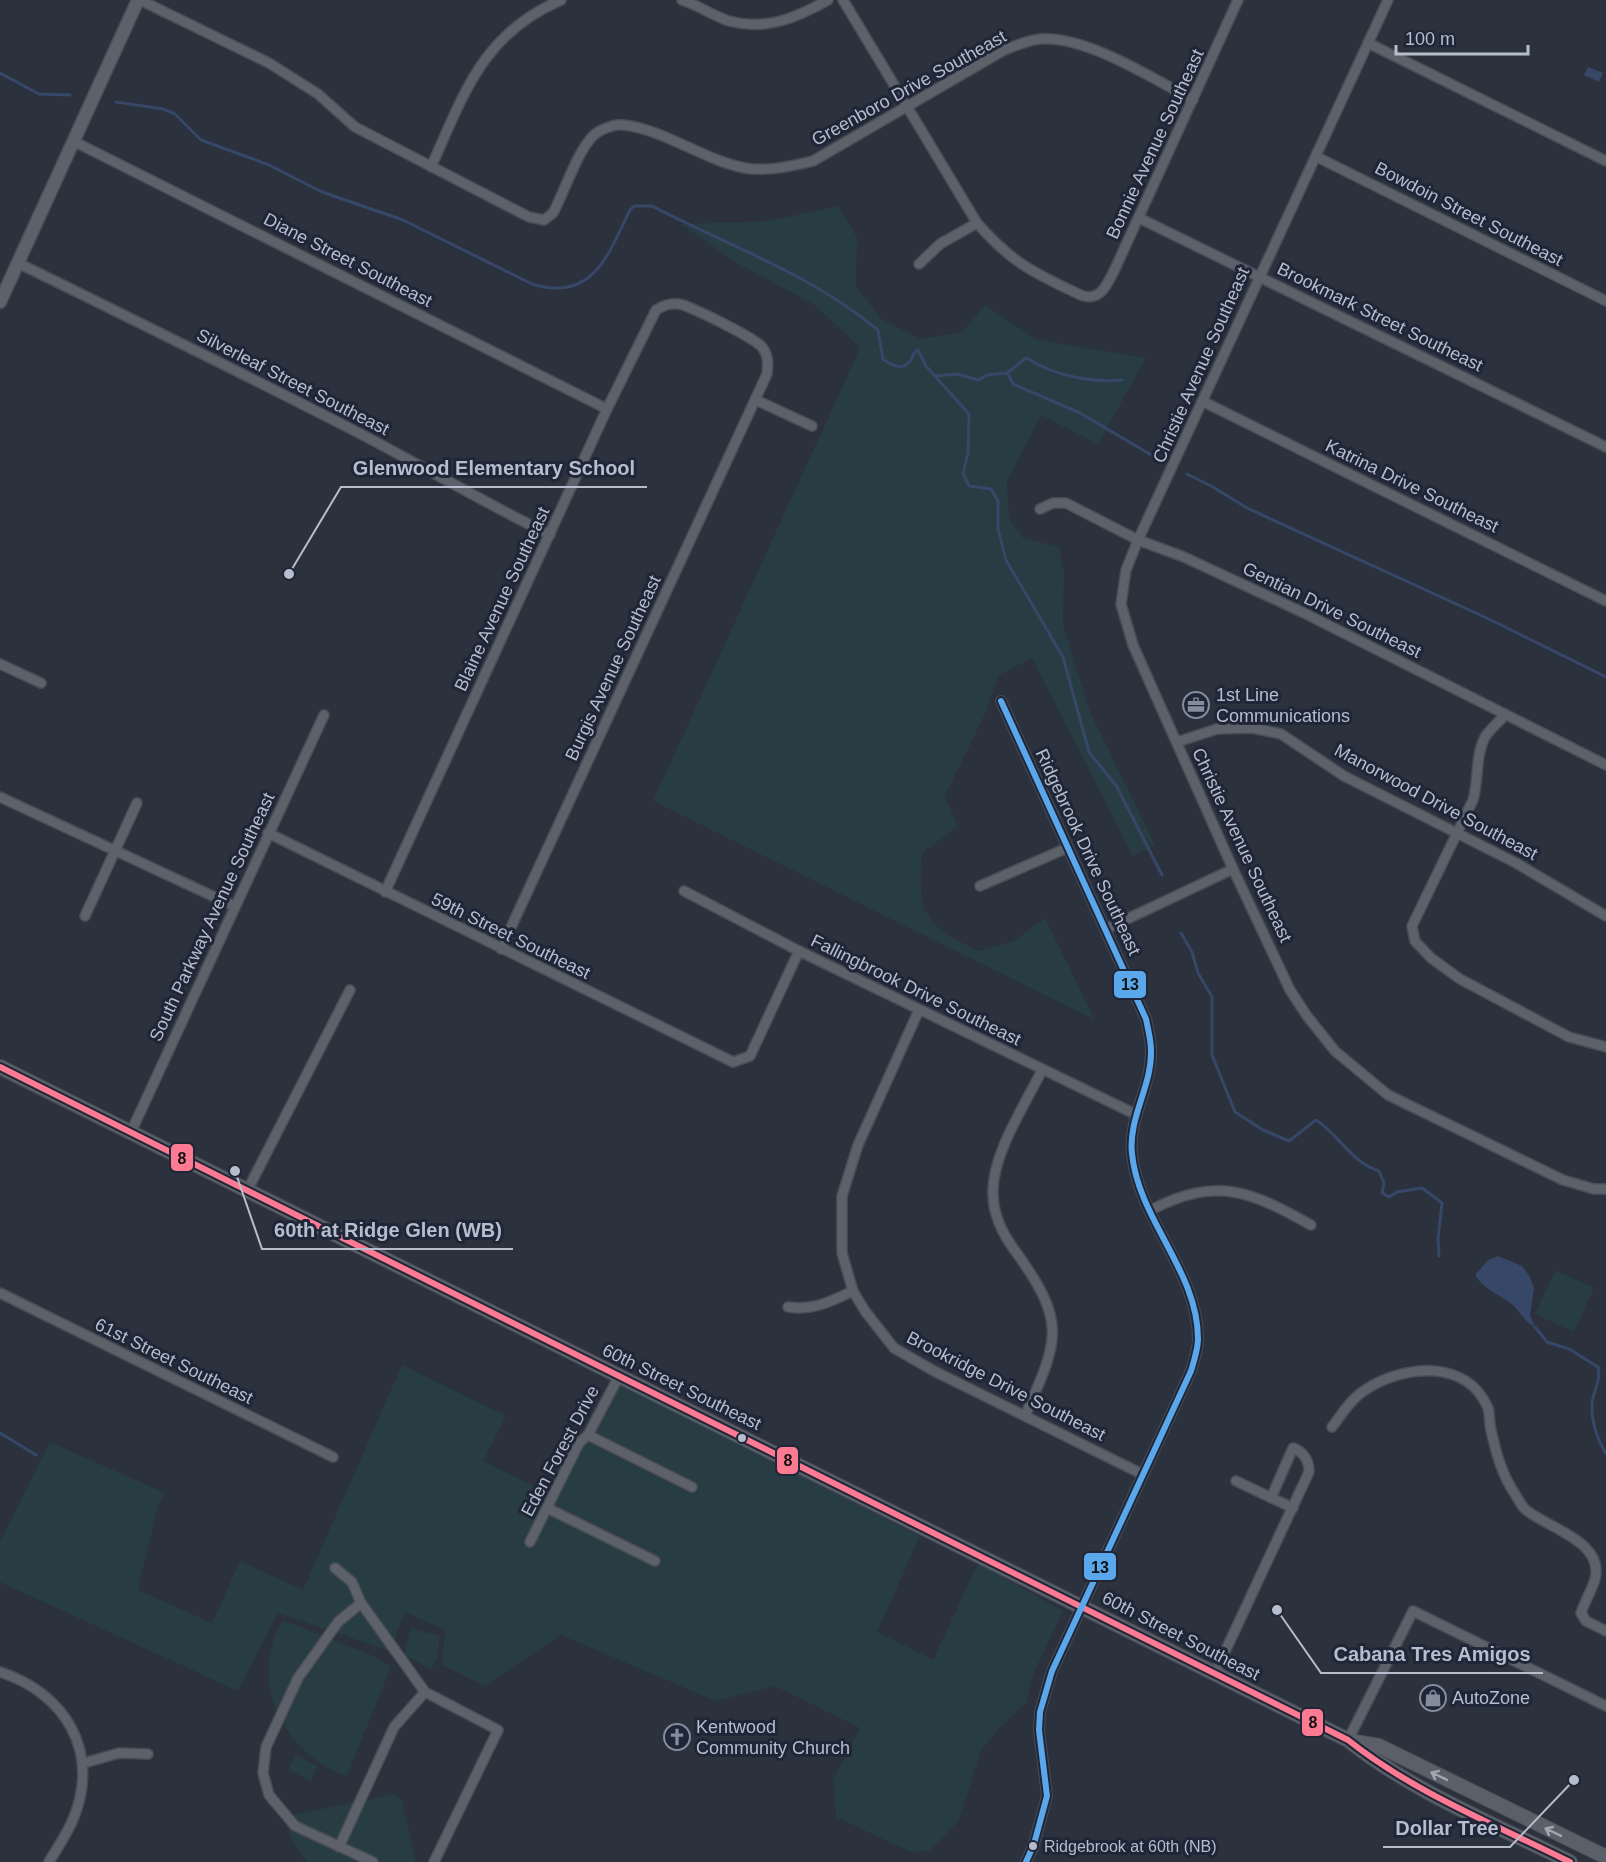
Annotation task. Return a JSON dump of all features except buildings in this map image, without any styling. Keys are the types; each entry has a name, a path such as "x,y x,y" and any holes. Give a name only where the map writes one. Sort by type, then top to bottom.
{"main road":[{"name":"60th Street Southeast","path":"0,1067 1348,1740 1372,1760 1570,1862"},
{"name":"60th Street Southeast","path":"1348,1740 1379,1746 1606,1857"},
{"path":"1468,1811 1479,1802 1492,1802"}],"street":[{"path":"0,302 139,0 268,63 318,94 355,127 431,167 482,60 504,36 538,10 561,0"},
{"path":"532,0 538,10"},
{"path":"681,0 729,20 758,25 794,18 828,0"},
{"path":"843,0 909,106 977,223 940,244 919,264"},
{"name":"Bonnie Avenue Southeast","path":"977,223 1003,252 1029,270 1084,297 1095,296 1104,290 1238,0"},
{"name":"Christie Avenue Southeast","path":"1388,0 1138,540 1126,570 1121,604 1133,645 1233,869 1290,990 1320,1033 1356,1071 1407,1106 1563,1180 1594,1189 1606,1189"},
{"name":"Greenboro Drive Southeast","path":"431,167 529,217 544,220 553,213 594,136 608,127 622,125 640,130 730,165 748,169 783,168 813,161 1004,50 1039,39 1078,45 1141,73 1193,100"},
{"path":"1368,43 1606,161"},
{"name":"Diane Street Southeast","path":"73,141 607,409"},
{"name":"Bowdoin Street Southeast","path":"1317,157 1606,301"},
{"name":"Brookmark Street Southeast","path":"1139,218 1606,447"},
{"name":"Silverleaf Street Southeast","path":"18,263 287,396 424,467 482,502 550,535"},
{"name":"Blaine Avenue Southeast","path":"385,892 607,409 656,310 665,304 681,305 749,338 762,347 768,359 767,374 756,400"},
{"path":"756,400 812,426"},
{"name":"Burgis Avenue Southeast","path":"501,950 756,400"},
{"name":"Katrina Drive Southeast","path":"1202,401 1606,601"},
{"name":"Gentian Drive Southeast","path":"1040,509 1053,503 1066,503 1138,540 1184,557 1304,613 1606,765"},
{"path":"0,664 41,683"},
{"name":"Ridgebrook Drive Southeast","path":"1001,701 1066,848 1106,929 1146,1019 1152,1052 1135,1114 1132,1154 1139,1184 1189,1289 1196,1312 1198,1342 1191,1371 1052,1671 1040,1712 1039,1730 1047,1796 1034,1844 1026,1862"},
{"path":"1505,715 1486,737 1478,761 1478,782 1473,800 1412,926 1414,940 1431,958 1460,979 1569,1037 1606,1047"},
{"name":"South Parkway Avenue Southeast","path":"131,1132 268,832 324,716"},
{"name":"Manorwood Drive Southeast","path":"1177,742 1217,729 1252,728 1281,734 1344,776 1546,879 1606,916"},
{"path":"0,798 234,906"},
{"path":"85,916 137,803"},
{"name":"59th Street Southeast","path":"268,832 726,1060 740,1061 750,1056 799,951"},
{"path":"980,886 1066,848"},
{"path":"1106,929 1233,869"},
{"name":"Fallingbrook Drive Southeast","path":"684,891 799,951 1135,1114"},
{"path":"247,1191 350,990"},
{"name":"Brookridge Drive Southeast","path":"920,1010 858,1145 842,1196 842,1253 853,1291 865,1311 894,1348 934,1371 1142,1474"},
{"path":"1025,1416 1045,1371 1052,1348 1053,1324 1044,1292 1005,1238 996,1213 993,1193 996,1165 1042,1070"},
{"path":"1151,1210 1173,1199 1202,1190 1234,1190 1274,1204 1311,1225"},
{"path":"788,1307 813,1308 853,1291"},
{"name":"61st Street Southeast","path":"0,1293 333,1457"},
{"path":"1332,1427 1365,1389 1412,1369 1442,1371 1460,1378 1477,1392 1488,1408 1502,1470 1525,1509 1575,1537 1587,1550 1595,1566 1595,1578 1581,1613 1586,1621 1606,1631"},
{"name":"Eden Forest Drive","path":"530,1542 579,1443 588,1435 619,1376"},
{"path":"588,1435 692,1487"},
{"path":"1215,1673 1309,1472 1309,1464 1299,1450 1293,1448 1271,1498"},
{"path":"1236,1481 1293,1508"},
{"path":"547,1508 655,1561"},
{"path":"335,1568 352,1582 361,1603 425,1692 498,1730 434,1862"},
{"path":"361,1603 338,1622 298,1678 266,1747 263,1773 269,1795 295,1826 373,1862"},
{"path":"1348,1740 1413,1611 1606,1706"},
{"path":"0,1672 23,1679 47,1697 69,1720 84,1763 81,1796 74,1818 49,1862"},
{"path":"339,1847 394,1727 425,1692"},
{"path":"84,1763 119,1753 148,1754"}],"shaded area":[{"path":"838,206 857,237 856,286 882,320 920,339 962,332 985,305 1035,339 1146,358 1098,444 1041,415 1007,482 1009,518 1023,538 1059,547 1064,573 1063,625 1090,712 1155,845 1133,856 1032,658 999,675 985,714 945,796 958,826 922,853 923,904 935,924 946,933 979,951 1014,941 1045,918 1095,1020 653,801 860,348 815,305 737,263 681,224 769,221"},
{"path":"1555,1270 1594,1288 1574,1332 1535,1314"},
{"path":"402,1365 506,1416 483,1461 556,1497 613,1380 920,1536 877,1632 933,1660 978,1563 1063,1611 1033,1675 1026,1703 999,1728 981,1751 959,1820 930,1851 911,1852 836,1817 833,1780 860,1728 775,1686 716,1701 561,1635 485,1686 442,1665 445,1630 405,1612 390,1651 278,1613 238,1691 0,1582 0,1542 50,1442 165,1493 158,1506 138,1590 212,1623 240,1561 303,1590"},
{"path":"283,1620 376,1657 391,1667 347,1776 325,1766 305,1752 289,1734 278,1713 270,1690 269,1667 273,1643"},
{"path":"411,1628 440,1636 437,1659 431,1669 404,1655"},
{"path":"296,1755 317,1766 311,1781 288,1769"},
{"path":"393,1794 402,1800 416,1862 307,1862 291,1840 284,1817"}],"water":[{"path":"1588,67 1603,73 1599,82 1584,75"},
{"path":"1498,1256 1522,1266 1530,1277 1534,1288 1530,1316 1535,1327 1525,1320 1514,1306 1488,1288 1475,1275 1488,1260"}],"waterway":[{"path":"0,73 39,94 70,95"},
{"path":"116,102 163,109 175,114 201,140 269,165 322,192 403,220 532,284 553,288 570,287 584,281 596,271 605,258 630,210 634,206 652,206 769,262 852,310 878,330 883,359 888,362 897,366 905,365 918,350 926,366 969,414 968,453 963,473 969,486 991,489 998,501 998,529 1006,560 1063,657 1089,752 1117,787 1162,875"},
{"path":"935,376 958,374 978,380 987,375 1007,373 1026,358 1048,369 1085,379 1122,380"},
{"path":"1008,374 1013,384 1080,413 1153,456"},
{"path":"1187,474 1247,508 1491,620 1606,677"},
{"path":"1181,933 1192,952 1198,973 1212,997 1212,1055 1235,1112 1263,1130 1289,1141 1316,1120 1361,1162 1379,1171 1384,1183 1382,1193 1389,1197 1397,1192 1422,1188 1442,1203 1438,1239 1439,1256"},
{"path":"1535,1327 1547,1342 1569,1349 1598,1367 1592,1410 1600,1443 1606,1454"},
{"path":"0,1433 36,1455"}],"transit line":[{"name":"13","path":"1001,701 1146,1019 1151,1051 1150,1064 1133,1128 1132,1154 1145,1202 1189,1291 1198,1339 1191,1371 1052,1671 1040,1712 1039,1730 1047,1796 1034,1844 1026,1862"},
{"name":"8","path":"0,1067 1348,1740 1373,1759 1427,1792 1570,1862"}],"place":[{"name":"Glenwood Elementary School","path":"289,574"},
{"name":"1st Line Communications","path":"1196,705"},
{"name":"60th at Ridge Glen (WB)","path":"235,1171"},
{"name":"Cabana Tres Amigos","path":"1277,1610"},
{"name":"AutoZone","path":"1433,1698"},
{"name":"Kentwood Community Church","path":"677,1737"},
{"name":"Dollar Tree","path":"1574,1780"},
{"name":"Ridgebrook at 60th (NB)","path":"1033,1846"}]}
